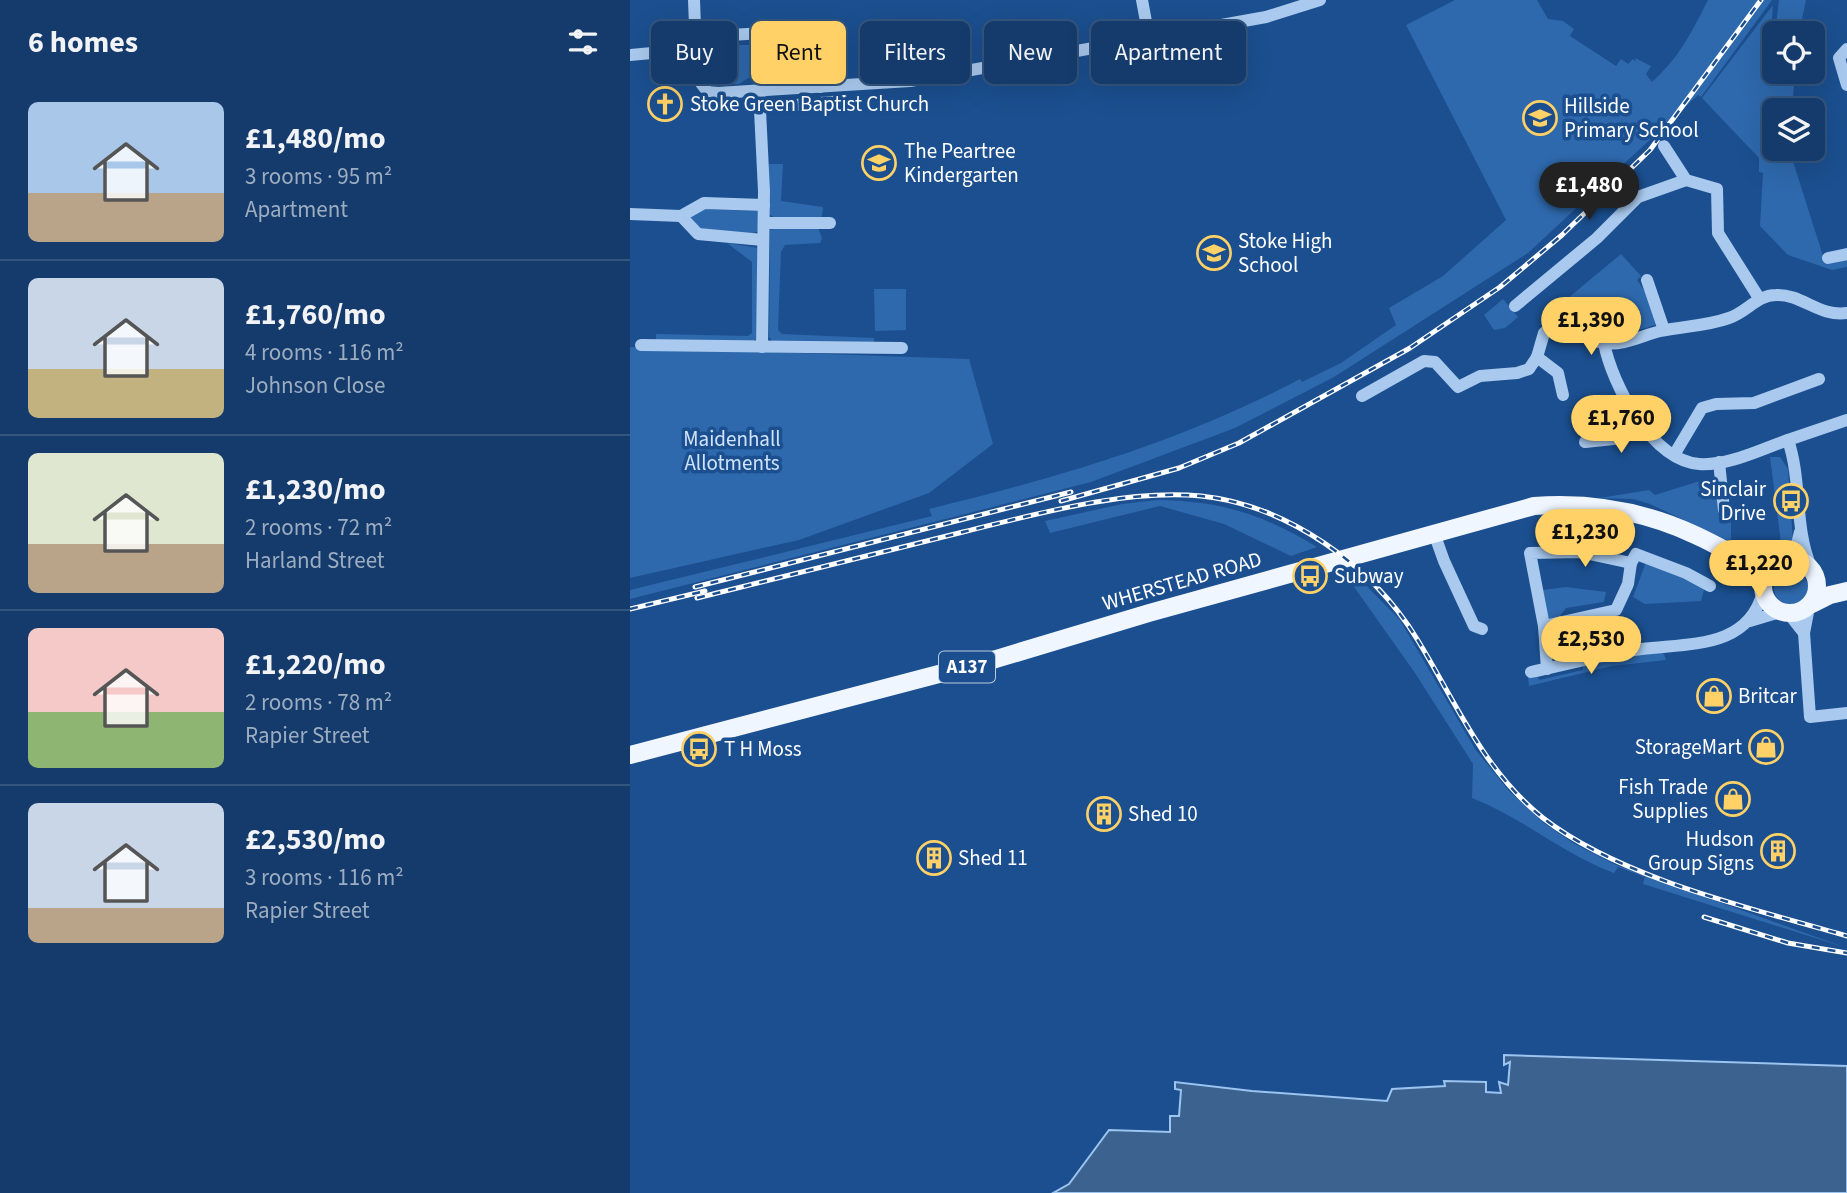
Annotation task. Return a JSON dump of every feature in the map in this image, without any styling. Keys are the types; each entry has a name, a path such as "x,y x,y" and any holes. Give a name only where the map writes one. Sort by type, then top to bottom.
{"main road":[{"name":"WHERSTEAD ROAD","path":"630,755 996,659 1522,508 1589,506 1667,524 1743,560 1780,562"},
{"name":"WHERSTEAD ROAD","path":"1743,560 1774,602"},
{"name":"A137","path":"1780,562 1799,560 1847,590"},
{"path":"1774,602 1766,574 1780,562"},
{"path":"1810,606 1818,589 1813,570"},
{"name":"A137","path":"1774,602 1810,606 1830,595 1847,590"}],"street":[{"path":"694,0 695,21"},
{"path":"1142,0 1146,21"},
{"path":"1244,21 1320,0"},
{"path":"737,38 799,31 809,34 817,49 820,87"},
{"path":"702,84 708,92 910,81 1091,48"},
{"path":"1847,49 1839,58 1847,85"},
{"path":"630,55 651,51"},
{"path":"759,90 764,205 762,347"},
{"path":"760,108 844,101"},
{"path":"1664,146 1686,180"},
{"path":"1516,306 1597,238 1638,197 1686,180 1717,189 1718,233 1759,298"},
{"path":"630,214 681,216 704,204 764,205"},
{"path":"681,216 698,234 763,240"},
{"path":"764,223 830,223"},
{"path":"1828,258 1847,254"},
{"path":"1647,280 1664,330"},
{"path":"1362,396 1424,361 1435,362 1458,387 1480,376 1525,371 1537,357 1544,333 1554,325 1604,343 1625,342 1664,330 1725,320 1747,309 1759,298 1777,295 1792,297 1828,313 1847,313"},
{"path":"1604,343 1608,364 1643,425 1658,445 1674,455 1701,464 1719,462 1847,421"},
{"path":"641,345 902,348"},
{"path":"1537,357 1558,373 1563,395"},
{"path":"1674,455 1702,408 1716,404 1754,403 1819,379"},
{"path":"1586,442 1623,438 1643,425"},
{"path":"1780,562 1798,542 1800,525 1796,469 1788,440"},
{"path":"1719,462 1724,510"},
{"path":"1800,525 1813,570"},
{"path":"1434,533 1474,626 1482,629"},
{"path":"1547,668 1544,626 1530,553 1580,552 1631,563"},
{"path":"1544,626 1616,610 1628,584 1631,563 1636,554 1686,573 1710,586"},
{"path":"1746,622 1759,608 1774,602"},
{"path":"1531,672 1645,649 1671,649 1715,641 1734,632 1774,602"},
{"path":"1774,602 1804,633"},
{"path":"1810,606 1804,633 1810,717 1847,713"}],"green space":[{"path":"1455,0 1537,0 1548,19 1563,21 1574,29 1570,36 1616,66 1621,59 1628,64 1633,59 1636,62 1635,58 1651,66 1646,74 1652,82 1678,53 1708,0 1772,0 1701,97 1698,95 1528,253 1334,377 1235,428 1091,482 630,599 630,590 932,516 929,509 1119,456 1210,421 1300,379 1302,382 1341,363 1396,325 1389,308 1443,276 1506,220 1406,25"},
{"path":"1779,0 1806,0 1802,21 1776,21"},
{"path":"1773,5 1772,21 1762,21 1762,84 1794,84 1793,98 1762,98 1762,161 1793,161 1825,262 1847,258 1847,267 1832,270 1788,255 1760,226 1763,173 1759,172 1759,158 1702,98"},
{"path":"737,45 751,45 751,76 739,84 737,84"},
{"path":"769,164 783,164 781,201 823,207 822,216 796,221 770,215"},
{"path":"701,209 758,211 760,231 749,234 700,229 690,219 694,212"},
{"path":"776,227 818,228 822,238 820,243 785,245 781,252 778,330 782,334 874,338 874,346 773,342 769,337 770,230"},
{"path":"727,243 759,248 756,339 750,343 656,342 656,334 748,336 752,333 752,262"},
{"path":"1621,254 1641,276 1637,280 1649,297 1658,324 1625,333 1603,334 1550,313"},
{"path":"874,289 906,289 906,330 875,331"},
{"path":"1503,299 1518,317 1505,328 1494,330 1484,315"},
{"name":"Maidenhall Allotments","path":"630,347 969,359 993,444 929,493 799,540 630,578"},
{"path":"1770,457 1780,457 1788,469 1793,542 1789,549 1782,551"},
{"path":"1706,479 1716,485 1719,517 1731,516 1731,542 1650,504 1633,499 1600,498 1649,490 1655,495"},
{"path":"1157,500 1202,503 1241,512 1278,526 1317,547 1291,556 1224,524 1160,506 1050,533 1045,521 1122,504"},
{"path":"1646,562 1705,586 1701,601 1645,604 1633,597"},
{"path":"1347,566 1400,620 1475,749 1509,791 1544,823 1573,843 1616,865 1847,948 1643,884 1645,877 1618,867 1614,873 1577,856 1509,815 1472,798 1473,764 1415,673 1340,567"},
{"path":"1791,571 1803,576 1808,588 1803,600 1791,605 1779,600 1774,588 1779,576"},
{"path":"1566,587 1606,592 1604,602 1566,608 1557,620 1547,619 1542,590"},
{"path":"1658,652 1664,654 1666,660 1612,666 1529,686 1528,677 1537,675 1539,680 1583,670 1583,666"}],"shaded area":[{"path":"1504,1055 1847,1066 1847,1193 1053,1193 1069,1184 1109,1130 1170,1132 1170,1116 1179,1116 1181,1090 1175,1089 1175,1082 1387,1101 1392,1089 1445,1086 1444,1081 1486,1082 1486,1092 1501,1093 1499,1082 1508,1085 1510,1062 1504,1065"}],"railway":[{"path":"1061,501 1179,468 1239,443 1410,348 1500,287 1562,235 1650,150 1761,0"},
{"path":"695,587 1071,492"},
{"path":"697,598 1081,505 1142,496 1172,495 1201,496 1233,502 1265,512 1324,543 1376,587 1417,639 1487,757 1503,779 1543,818 1610,858 1649,875 1729,902 1847,936"},
{"path":"630,609 705,591"},
{"path":"1704,917 1788,943 1847,953"}],"place":[{"name":"Stoke Green Baptist Church","path":"665,104"},
{"name":"Hillside Primary School","path":"1540,118"},
{"name":"The Peartree Kindergarten","path":"879,163"},
{"name":"Stoke High School","path":"1214,253"},
{"name":"Sinclair Drive","path":"1791,501"},
{"name":"Subway","path":"1310,576"},
{"name":"Britcar","path":"1714,696"},
{"name":"StorageMart","path":"1766,747"},
{"name":"T H Moss","path":"699,749"},
{"name":"Fish Trade Supplies","path":"1733,799"},
{"name":"Shed 10","path":"1104,814"},
{"name":"Hudson Group Signs","path":"1778,851"},
{"name":"Shed 11","path":"934,858"}]}
